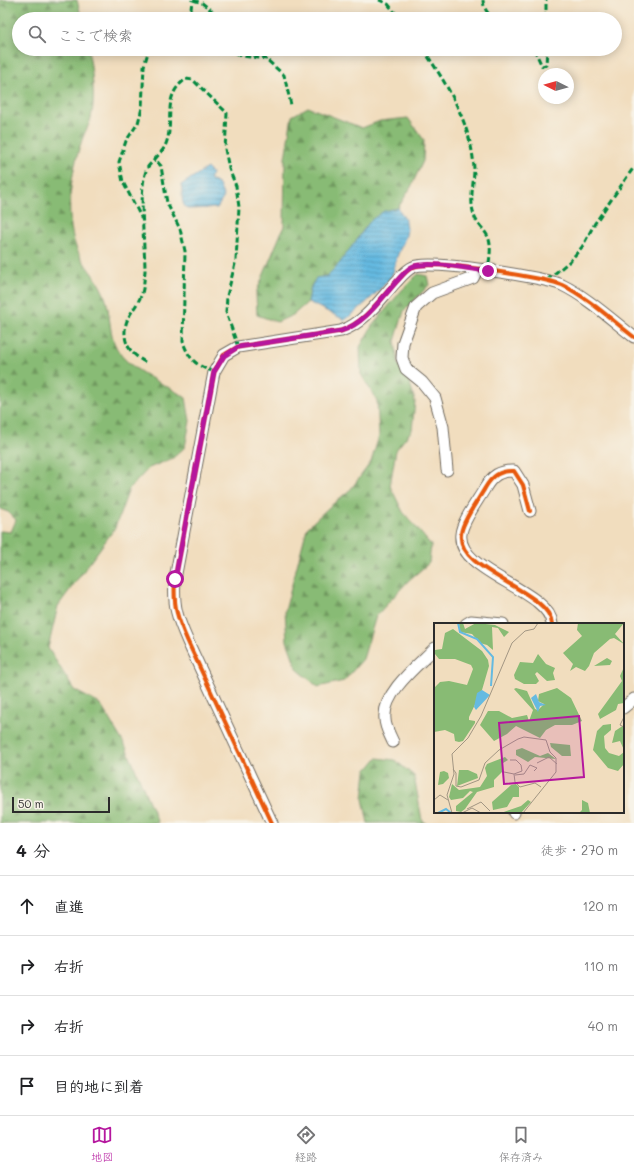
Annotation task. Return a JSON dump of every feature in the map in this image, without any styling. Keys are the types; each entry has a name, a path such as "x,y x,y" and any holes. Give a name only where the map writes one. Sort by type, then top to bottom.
{"street":[{"path":"272,823 188,642 176,614 174,600 175,579 214,372 224,356 238,347 341,331 353,327 413,266 428,265 478,270 547,280 563,286 600,310 634,336"},
{"path":"447,470 443,427 435,398 422,382 406,369 402,358 403,343 416,307 432,293 473,278 478,270"},
{"path":"530,511 523,485 514,471 504,470 490,479 466,521 461,533 462,548 475,561 546,609 552,623"},
{"path":"468,623 471,621 492,623"},
{"path":"393,742 384,719 386,708 397,686 434,649"},
{"path":"624,707 634,699"}],"green space":[{"path":"0,0 77,0 80,12 12,12 12,56 89,56 92,74 93,102 91,118 78,153 72,180 70,194 70,221 72,234 79,253 104,294 108,307 112,336 117,349 130,364 186,398 190,421 185,447 173,458 149,468 129,489 115,528 58,606 48,648 74,690 100,704 126,747 158,823 0,823 0,531 11,532 16,520 8,512 0,509"},
{"path":"308,107 362,128 380,121 408,118 424,140 423,161 411,187 398,208 386,212 370,223 363,230 340,264 311,287 308,302 293,315 277,322 257,315 256,293 284,226 285,158 292,116"},
{"path":"418,274 427,276 429,285 404,311 395,341 398,364 408,376 415,401 412,430 396,450 390,486 403,512 431,545 429,563 409,580 376,616 363,659 344,681 318,687 297,669 287,641 285,611 307,528 351,489 371,462 379,436 377,401 361,374 360,347 372,326 402,290"},
{"path":"377,758 395,760 414,776 422,820 426,823 368,823 363,799 366,771"}],"water":[{"path":"207,168 212,173 210,179 219,185 224,197 217,208 187,209 182,200 181,185"},
{"path":"398,208 406,222 407,228 405,238 396,259 392,275 378,292 345,320 308,302 311,287 316,278 327,276 339,264 371,220 384,211"}],"marked path":[{"path":"191,12 192,0"},
{"path":"193,0 202,3 213,12"},
{"path":"379,0 388,4 394,12"},
{"path":"483,0 487,12"},
{"path":"546,0 546,12"},
{"path":"143,221 123,182 119,162 126,141 138,123 142,108 144,66 147,56"},
{"path":"242,56 267,59"},
{"path":"263,56 284,75 291,105"},
{"path":"428,56 441,76 457,106 469,137 474,169 472,198 473,209 476,221 485,232 490,243 488,271"},
{"path":"537,56 542,66 546,65 547,56"},
{"path":"214,372 194,362 188,354 183,342 185,251 180,229 167,203 161,166 155,159 164,148 168,137 173,94 178,86 186,79 193,80 227,113 225,149 229,169 236,186 239,207 236,260 227,296 226,312 238,347"},
{"path":"145,362 130,350 126,341 125,326 140,298 143,288 145,271 142,192 148,166 155,159"},
{"path":"547,280 570,261 582,247 595,223 634,167"}],"cycle path":[{"path":"272,823 188,642 181,626 175,605 175,579 214,372 224,355 238,347 341,331 357,323 371,311 410,268 423,265 440,265 486,270 533,278 562,285 590,302 634,337"},
{"path":"530,511 523,485 514,471 497,475 488,484 464,523 461,534 463,547 473,559 487,570 536,601 547,612 552,623"}],"route":[{"path":"175,579 214,372 217,365 230,350 252,344 341,331 353,327 413,266 428,265 488,271"}]}
